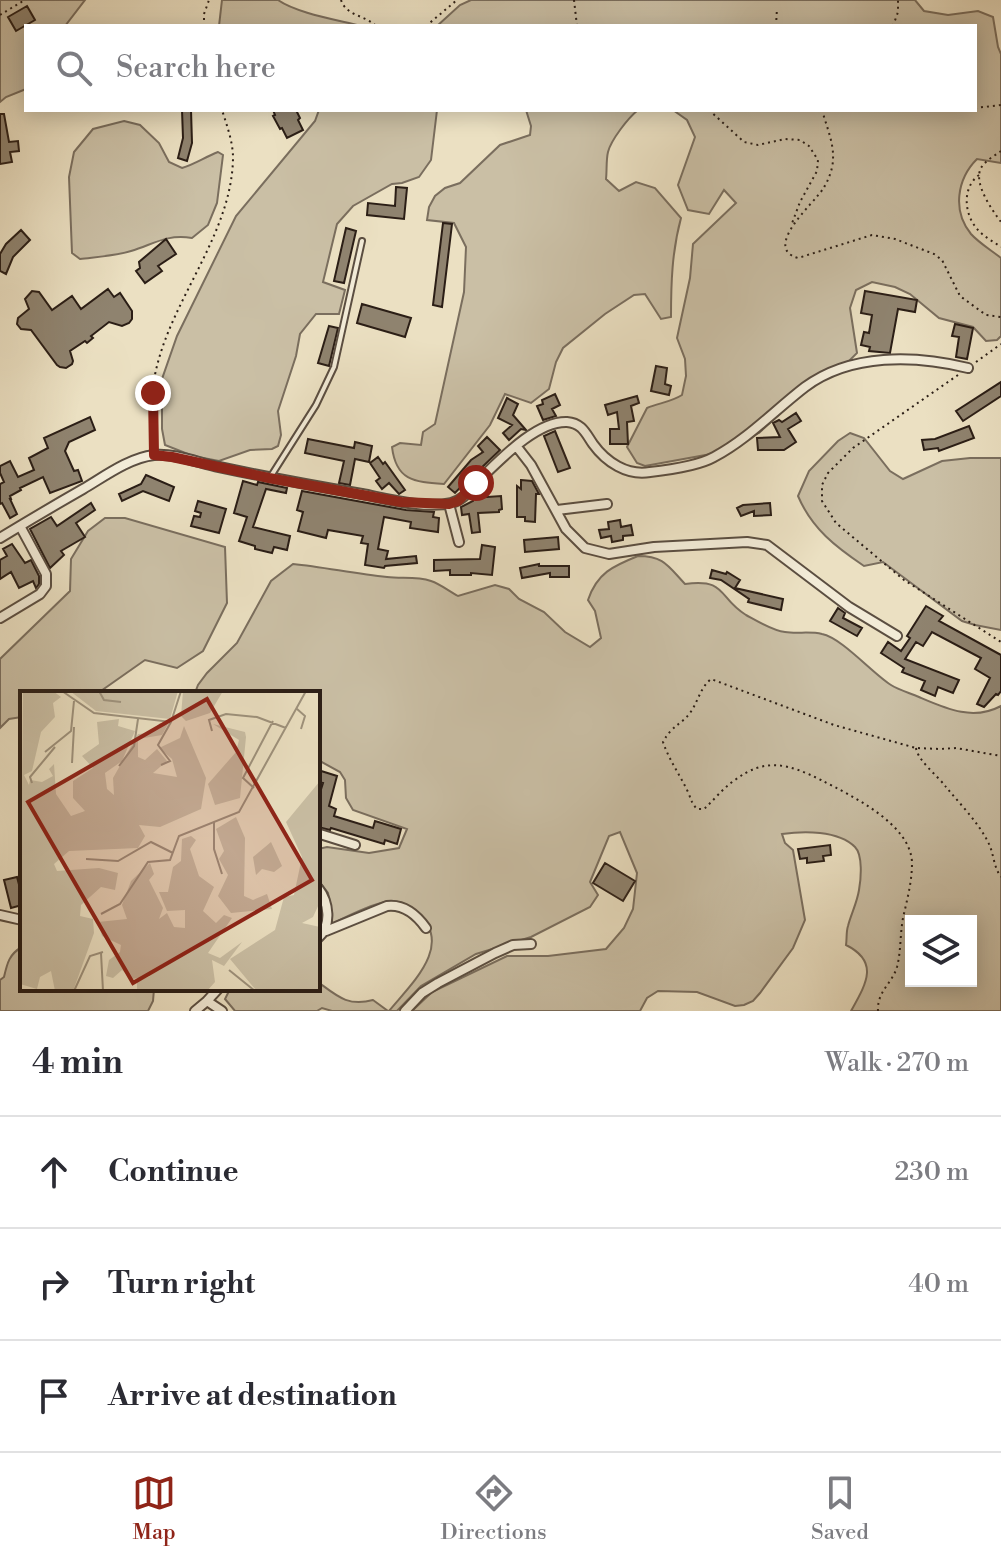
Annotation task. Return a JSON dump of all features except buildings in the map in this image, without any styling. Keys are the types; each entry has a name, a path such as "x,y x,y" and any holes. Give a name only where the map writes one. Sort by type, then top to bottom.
{"street":[{"path":"0,538 126,464 154,455 401,502 449,504 458,501 500,460 545,426 569,422 578,425 606,459 629,472 666,470 711,459 822,376 861,362 936,360 968,368"},
{"path":"517,447 531,465 566,529 585,548 609,554 654,547 747,542 767,545 849,607 897,636"},
{"path":"449,504 459,542"},
{"path":"557,510 607,504"},
{"path":"0,618 40,594 46,586 46,574 20,526"},
{"path":"320,834 355,845"},
{"path":"320,890 328,915 321,936"},
{"path":"321,936 387,906 396,905 411,912 426,928"},
{"path":"0,915 20,920"},
{"path":"405,1011 422,993 438,983 513,945 531,944"},
{"path":"195,1011 214,991"},
{"path":"207,1001 222,1011"}],"lane":[{"path":"269,478 316,405 334,367 362,241"}],"path":[{"path":"204,24 209,0"},
{"path":"341,0 350,13 363,16 373,24"},
{"path":"428,24 457,0"},
{"path":"574,0 577,24"},
{"path":"894,24 898,0"},
{"path":"0,15 23,1"},
{"path":"776,24 777,8"},
{"path":"977,108 1001,105"},
{"path":"154,455 153,393 156,368 168,330 197,274 228,201 233,160 223,112"},
{"path":"711,112 744,142 758,145 785,139 800,140 809,146 818,160 817,171 800,202 785,241 790,255 798,258 872,235 895,239 934,254 942,260 960,296 986,315 1001,317"},
{"path":"789,231 822,190 830,175 833,159 822,112"},
{"path":"1001,151 981,166 979,175 989,205 1001,222"},
{"path":"979,175 968,186 969,216 979,231 1001,247"},
{"path":"1001,344 853,448 828,473 822,485 822,501 836,523 904,580 1001,642"},
{"path":"878,1011 878,1001 898,965 912,861 904,837 893,824 841,790 807,773 781,765 751,769 733,781 704,809 697,809 663,742 675,724 688,716 711,679 834,725 916,748 956,748 1001,756"},
{"path":"916,748 918,757 935,773 987,839 1001,877"}],"shaded area":[{"path":"0,0 85,0 67,24 24,24 24,90 0,102"},
{"path":"222,0 278,0 306,12 353,24 219,24"},
{"path":"471,0 915,0 924,11 948,15 978,11 993,17 1001,54 1001,163 977,159 961,185 959,205 971,234 1001,258 1001,336 997,340 986,341 973,327 939,318 910,294 872,282 856,290 850,308 857,353 847,363 824,373 759,433 711,454 645,466 637,463 627,447 647,408 682,395 686,376 685,359 677,338 690,278 693,244 736,203 724,190 709,214 688,210 678,185 695,137 687,120 676,112 977,112 977,24 439,24 460,5"},
{"path":"318,112 437,112 431,160 419,177 392,184 353,206 337,224 323,282 345,290 339,314 316,314 300,334 278,411 281,435 278,446 250,450 219,461 193,456 165,445 162,379 177,336 236,216 315,121"},
{"path":"527,112 636,112 610,147 606,179 619,191 636,182 655,188 681,218 673,267 671,317 661,319 645,294 634,295 563,348 549,389 531,403 505,394 490,425 444,484 415,480 402,473 397,466 392,447 400,443 421,445 423,432 435,424 464,292 466,247 454,223 427,220 429,207 435,196 445,188 460,183 500,145 530,135"},
{"path":"124,121 140,125 159,143 169,162 182,168 218,152 223,155 217,203 208,225 192,238 167,239 125,253 80,259 72,253 69,177 74,152 93,129"},
{"path":"850,433 864,438 890,471 903,479 942,461 1001,458 1001,630 962,621 883,562 864,566 835,544 810,518 798,496 809,471"},
{"path":"105,518 125,518 225,547 227,603 203,651 177,668 145,660 101,691 20,691 20,717 9,719 0,728 0,659 70,591 71,559 88,531"},
{"path":"638,556 654,558 665,563 685,584 715,587 737,609 775,630 830,637 901,690 960,712 980,713 1001,706 1001,1011 851,1011 867,974 863,959 846,945 847,928 860,885 858,851 839,837 810,832 782,834 785,843 793,850 805,920 793,948 753,1001 735,1006 697,992 658,991 647,998 640,1011 412,1011 432,992 507,956 548,956 606,949 624,928 633,909 637,873 620,832 609,836 590,882 598,895 590,907 531,937 476,954 421,986 397,1011 389,1011 426,964 432,938 428,925 417,912 393,901 367,907 331,924 328,893 320,883 320,849 369,853 399,848 407,829 353,810 346,798 345,780 340,772 320,761 320,691 196,691 198,685 237,643 271,581 293,564 375,576 425,579 458,596 495,585 509,589 590,647 601,638 595,611 588,600 596,583 607,572"},
{"path":"20,948 20,991 154,991 153,1001 148,1011 0,1011 0,980 11,956"},
{"path":"320,984 343,999 357,1002 373,1000 388,1011 332,1011 322,1008 317,1011 235,1011 225,999 229,991 320,991"}],"route":[{"path":"153,393 154,455 401,502 449,504 458,501 476,483"}]}
